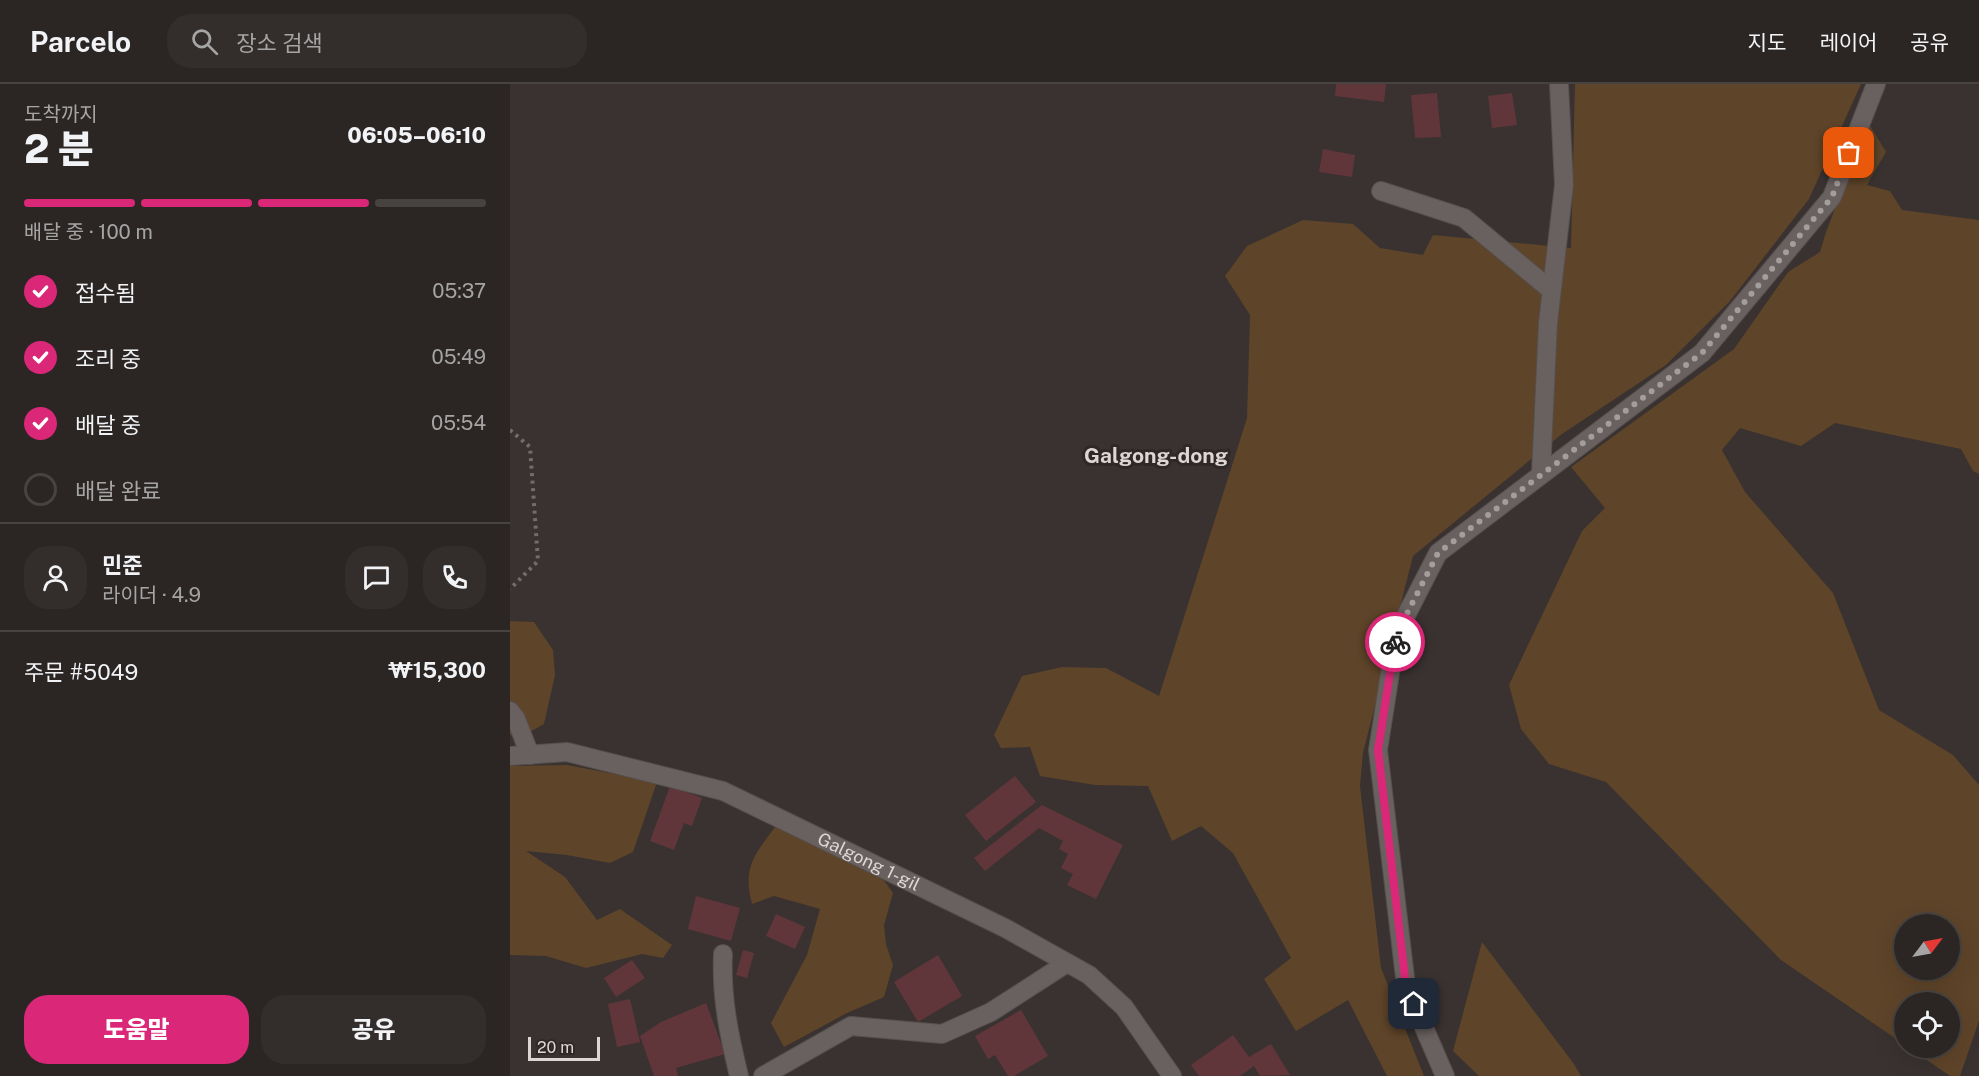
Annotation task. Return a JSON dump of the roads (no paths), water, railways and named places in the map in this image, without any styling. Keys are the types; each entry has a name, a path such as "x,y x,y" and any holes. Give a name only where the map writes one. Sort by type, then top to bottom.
{"street":[{"path":"1541,473 1548,323 1564,185 1559,84"},
{"path":"1444,1076 1406,986 1378,750 1396,635 1438,553 1702,353 1832,197 1876,84"},
{"path":"1381,191 1464,218 1551,290"},
{"path":"510,711 516,719 530,755"},
{"name":"Galgong 1-gil","path":"510,756 567,752 723,791 1005,928 1089,975 1124,1007 1172,1076"},
{"path":"723,954 722,981 727,1028 739,1076"},
{"path":"763,1076 851,1026 942,1034 991,1012 1067,963"}],"district":[{"name":"Galgong-dong","path":"1156,456"}]}
